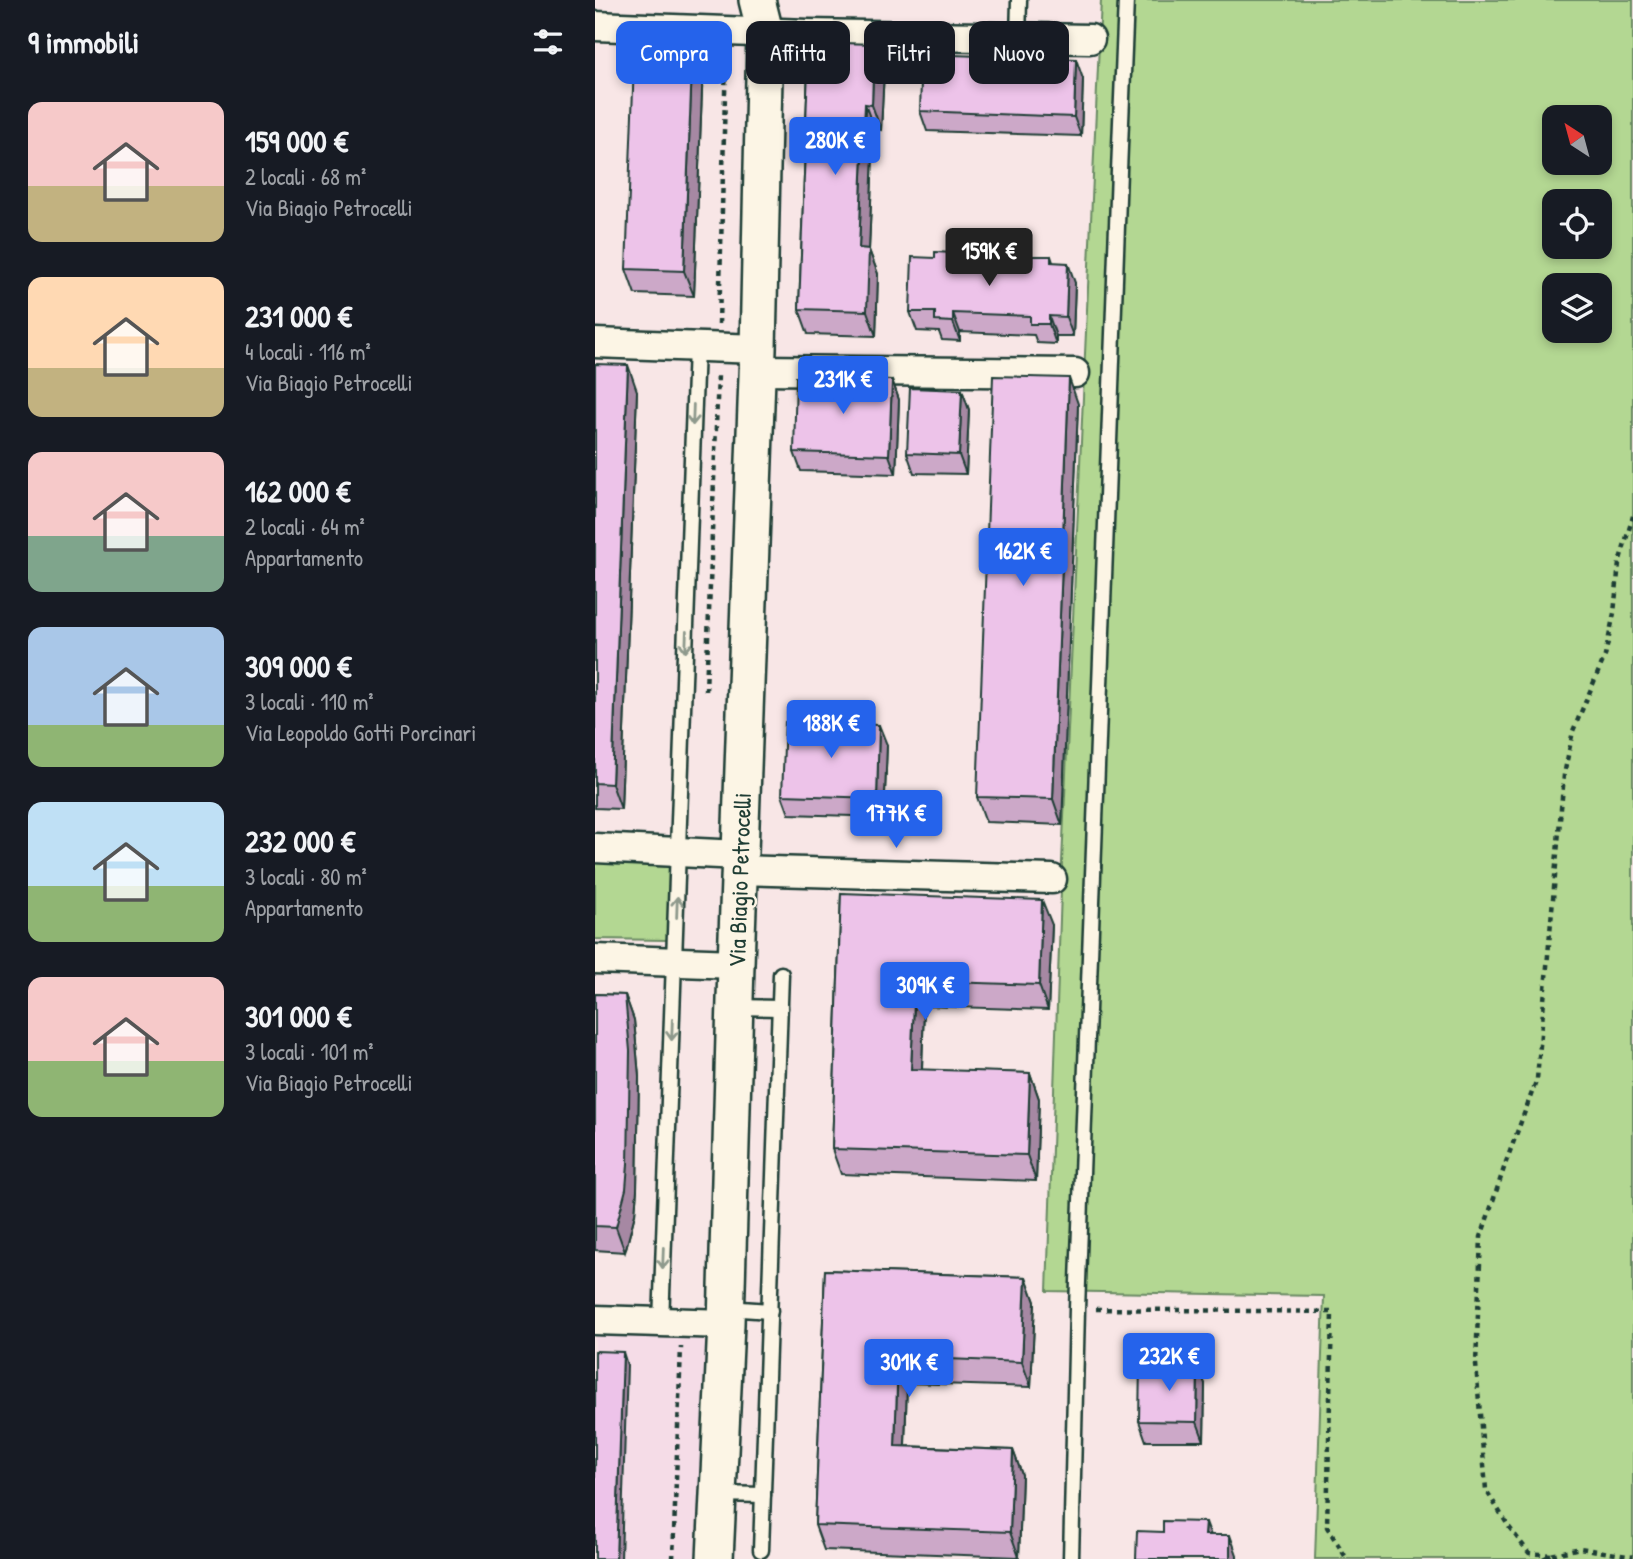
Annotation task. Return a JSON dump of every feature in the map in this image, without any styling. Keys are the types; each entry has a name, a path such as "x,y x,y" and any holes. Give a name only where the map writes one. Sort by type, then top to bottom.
{"street":[{"name":"Via Biagio Petrocelli","path":"715,1559 726,1316 757,359 761,16 777,0"},
{"path":"732,28 761,16 969,34"},
{"path":"595,26 616,27"},
{"path":"1069,39 1090,39"},
{"path":"595,343 696,347 757,359 1075,373"},
{"path":"595,848 679,852 740,862 1052,879"},
{"path":"595,959 736,964"},
{"path":"595,1320 671,1331 726,1316"}],"lane":[{"path":"1018,21 1019,0"},
{"path":"1071,1559 1077,1309 1126,0"},
{"path":"671,1331 674,962 696,347"},
{"path":"761,1550 781,974"},
{"path":"735,1007 780,1008"},
{"path":"726,1316 770,1311"},
{"path":"718,1494 763,1495"}],"path":[{"path":"719,324 725,84"},
{"path":"706,702 717,429"},
{"path":"1551,1555 1529,1553 1486,1490 1476,1364 1482,1237 1537,1079 1564,775 1573,731 1605,656 1614,613 1619,564 1633,516"},
{"path":"1077,1309 1332,1312 1327,1527 1347,1559"},
{"path":"671,1331 673,1559"},
{"path":"1543,1559 1580,1548 1633,1557"}],"shaded area":[{"path":"595,1334 714,1340 701,1559 595,1559"}],"green space":[{"path":"1101,0 1633,0 1633,1559 1315,1559 1324,1296 1047,1291 1062,862"},
{"path":"595,857 671,859 668,940 595,939"}],"building":[{"path":"850,43 864,44 864,84 873,84 872,105 865,104 859,248 869,249 867,311 799,309 807,84 850,84"},
{"path":"955,55 969,56 969,84 1069,84 1069,59 1076,59 1074,117 920,111 921,84 955,84"},
{"path":"633,84 691,84 684,271 626,269"},
{"path":"935,252 953,253 953,259 1032,262 1032,256 1051,256 1051,262 1068,263 1066,317 1049,316 1049,324 1030,324 1030,316 953,313 953,322 935,321 935,312 910,312 912,257 935,258"},
{"path":"595,364 628,365 612,784 595,783"},
{"path":"993,376 1069,378 1053,799 977,797"},
{"path":"796,377 892,380 889,455 794,452"},
{"path":"910,388 962,390 959,455 907,453"},
{"path":"785,722 879,725 877,798 782,795"},
{"path":"841,893 1042,900 1039,985 915,981 911,1069 1030,1073 1027,1155 832,1149"},
{"path":"595,994 625,995 630,1051 628,1164 626,1189 616,1227 595,1226"},
{"path":"825,1270 1026,1277 1022,1362 898,1357 895,1446 1013,1450 1010,1532 815,1525"},
{"path":"595,1351 623,1352 616,1559 595,1559"},
{"path":"1140,1364 1198,1365 1197,1422 1139,1421"},
{"path":"1163,1521 1206,1522 1205,1535 1230,1535 1230,1559 1136,1559 1137,1531 1163,1532"}]}
